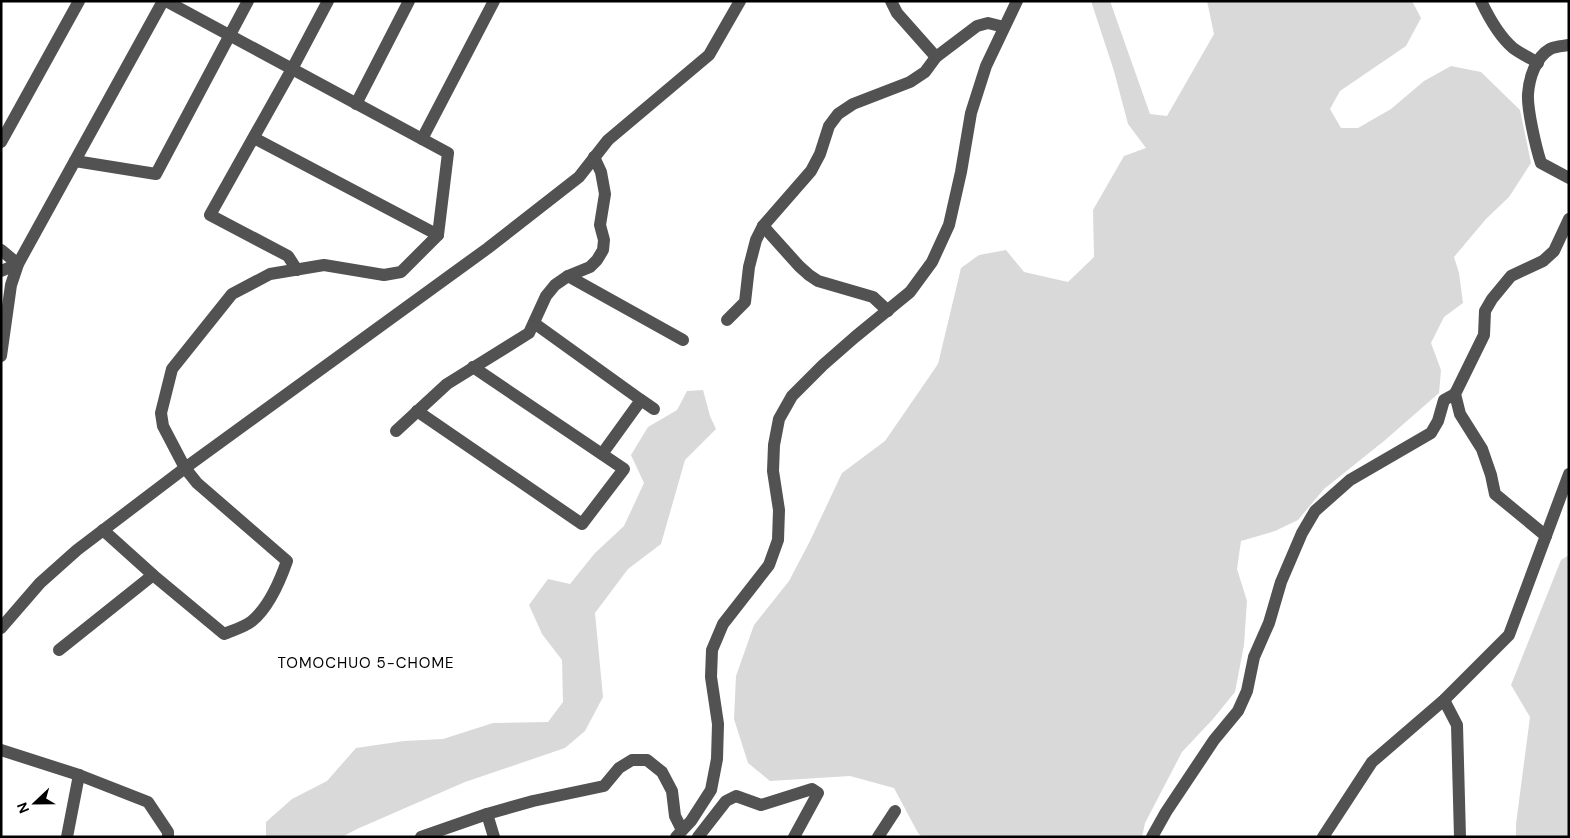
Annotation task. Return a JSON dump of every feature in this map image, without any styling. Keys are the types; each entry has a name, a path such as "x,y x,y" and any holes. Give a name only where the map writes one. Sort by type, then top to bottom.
{"street":[{"path":"1,142 79,1"},
{"path":"1,356 11,285 18,264 164,1 448,153 438,235 401,272 384,275 324,265 270,274 232,294 172,368 161,412 163,426 185,468 197,483 287,561 282,576 262,611 251,622 224,634 153,575 103,530"},
{"path":"75,161 156,174 248,1"},
{"path":"297,270 288,256 210,215 328,1"},
{"path":"356,104 409,1"},
{"path":"422,139 494,1"},
{"path":"1,628 40,584 77,550 185,468 488,248 579,176 608,140 710,55 740,1"},
{"path":"891,1 897,13 936,58"},
{"path":"679,834 691,821 711,790 717,759 718,724 710,677 712,650 724,624 769,565 778,540 779,510 773,472 774,445 779,419 792,396 823,365 910,292 932,262 949,225 961,172 971,113 986,66 1017,1"},
{"path":"1481,1 1487,15 1499,33 1514,48 1538,63"},
{"path":"727,320 744,302 749,267 756,240 763,226 810,171 820,154 829,126 838,114 854,104 910,82 925,72 936,58 977,26 988,23 1004,27"},
{"path":"1569,45 1551,48 1541,56 1530,78 1528,95 1541,163 1569,178"},
{"path":"254,138 438,235"},
{"path":"396,431 447,384 529,333 546,296 568,276 590,267 603,250 604,240 600,225 605,194 601,172 594,157"},
{"path":"1152,837 1166,812 1214,740 1238,711 1247,690 1254,657 1270,624 1281,582 1302,533 1315,511 1350,480 1431,433 1438,421 1444,400 1455,394 1484,336 1485,312 1492,298 1511,276 1543,261 1554,251 1569,219"},
{"path":"763,226 809,275 818,281 873,297 888,311"},
{"path":"1,250 18,264"},
{"path":"1,271 18,264"},
{"path":"568,276 683,340"},
{"path":"534,323 654,409"},
{"path":"417,411 582,524 624,469 473,367"},
{"path":"1455,394 1460,414 1482,449 1492,476 1495,494 1546,536"},
{"path":"602,454 641,400"},
{"path":"1323,837 1372,762 1444,700 1508,635 1569,474"},
{"path":"59,650 153,575"},
{"path":"1444,700 1457,725 1460,837"},
{"path":"1,750 79,775 148,802 168,832 168,837"},
{"path":"422,837 487,814 533,801 604,786 619,768 632,760 646,760 662,772 672,791 679,834"},
{"path":"67,837 79,775"},
{"path":"698,837 726,800 736,796 761,806 812,789 818,793 794,837"},
{"path":"878,837 895,811"},
{"path":"487,814 494,837"}],"shaded area":[{"path":"1091,1 1110,1 1150,114 1167,116 1214,34 1207,1 1412,1 1421,18 1406,46 1340,91 1330,109 1341,128 1358,128 1391,109 1424,81 1451,66 1481,72 1520,110 1531,163 1509,197 1486,219 1454,257 1459,273 1463,303 1444,317 1431,343 1441,370 1439,393 1384,441 1324,489 1298,520 1275,531 1241,541 1237,569 1247,601 1244,645 1235,692 1182,752 1145,823 1142,837 922,837 894,788 850,776 770,781 748,763 734,719 736,676 754,625 789,581 842,473 885,441 938,364 961,268 979,255 1006,250 1024,272 1068,282 1094,257 1093,210 1124,156 1146,148 1128,124 1114,71"},
{"path":"703,390 710,416 716,429 685,460 661,544 628,569 595,613 603,697 585,731 565,748 465,782 342,837 266,837 266,822 292,799 327,781 356,748 404,741 443,739 493,723 548,722 563,702 562,660 542,634 529,605 548,579 570,584 595,553 624,526 644,483 631,455 648,427 677,410 687,391"},
{"path":"1569,555 1569,837 1516,837 1516,824 1530,717 1511,685 1561,560"}],"district":[{"name":"TOMOCHUO 5-CHOME","path":"366,663"}]}
